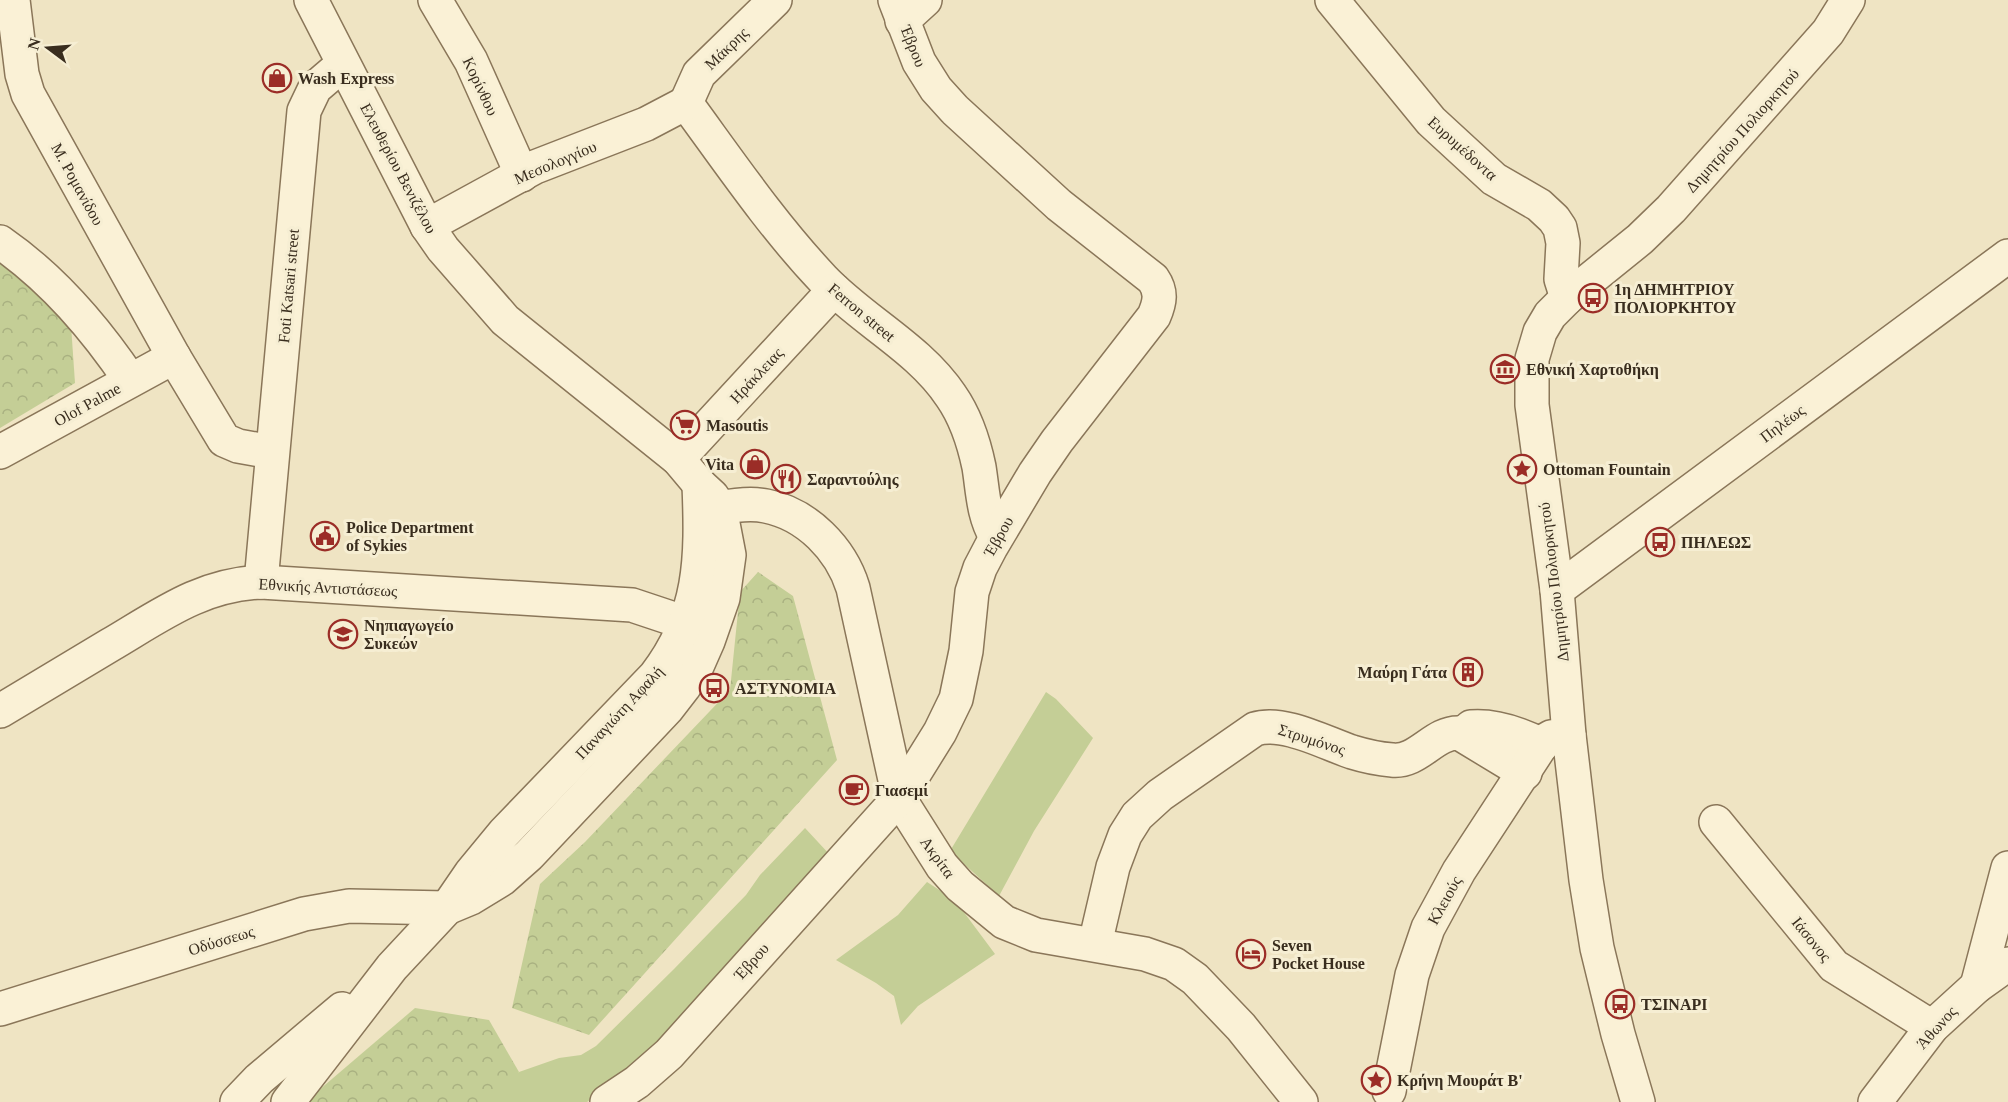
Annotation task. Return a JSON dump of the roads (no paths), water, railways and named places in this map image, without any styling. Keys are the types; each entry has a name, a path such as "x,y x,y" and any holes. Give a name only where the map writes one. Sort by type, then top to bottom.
{"street":[{"name":"Μ. Ρομανίδου","path":"13,0 22,74 28,94 174,357 224,440 238,446 272,452"},
{"name":"Ελευθερίου Βενιζέλου","path":"311,0 427,226 443,249 506,320 678,459 699,484"},
{"name":"Κορίνθου","path":"435,0 471,61 522,174"},
{"name":"Μάκρης","path":"686,104 699,74 775,0"},
{"name":"Ευρυμέδοντα","path":"1332,0 1431,121 1494,179 1539,205 1554,219 1560,228 1563,243 1561,279 1567,298"},
{"name":"Δημητρίου Πολιορκητού","path":"1638,1102 1618,1034 1597,948 1586,880 1556,740 1557,590 1532,405 1531,374 1534,350 1545,323 1567,298 1640,239 1679,201 1828,32 1848,0"},
{"name":"Έβρου","path":"607,1102 637,1082 669,1054 899,798 940,732 956,699 966,651 972,592 980,568 996,537 1057,441 1154,316 1159,303 1156,283 1149,275 1059,205 960,116 936,88 924,72 907,7"},
{"name":"Foti Katsari street","path":"261,582 304,111 315,88 343,64"},
{"name":"Μεσολογγίου","path":"427,226 522,174 646,124 686,104"},
{"name":"Ferron street","path":"686,104 782,231 834,290 926,366 951,396 963,418 974,450 985,513 996,537"},
{"path":"0,242 40,275 82,316 130,380"},
{"name":"Πηλέως","path":"1557,590 2008,255"},
{"name":"Ηράκλειας","path":"678,459 834,290"},
{"name":"Olof Palme","path":"0,452 174,357"},
{"name":"Παναγιώτη Αφαλή","path":"447,908 502,879 529,855 667,709 684,687 708,641 721,606 729,555 720,508 709,492 699,484"},
{"name":"Παναγιώτη Αφαλή","path":"288,1102 392,967 447,908 471,873 504,833 656,676 673,651 686,623 699,577 701,545 699,484"},
{"name":"Ακρίτα","path":"720,508 757,505 784,511 810,526 826,541 841,561 853,588 899,798 942,867 960,886 1004,922 1036,935 1159,957 1182,969 1241,1027 1301,1102"},
{"name":"Εθνικής Αντιστάσεως","path":"0,711 178,603 215,589 261,582 632,605 686,623"},
{"name":"Στρυμόνος","path":"1095,944 1118,854 1125,835 1137,816 1160,795 1251,731 1266,726 1276,727 1363,755 1398,760 1413,755 1445,735 1463,734 1471,727 1556,740"},
{"path":"1463,734 1525,773"},
{"name":"Κλειούς","path":"1387,1098 1412,975 1428,928 1459,871 1525,773 1556,740"},
{"name":"Ιάσονος","path":"1716,822 1834,966 1932,1027"},
{"path":"1977,986 2008,868"},
{"name":"Οδύσσεως","path":"0,1009 304,914 349,906 447,908"},
{"name":"Άθωνος","path":"1875,1102 1932,1027 1977,986 2008,964"},
{"name":"Παναγιώτη Αφαλή","path":"237,1102 259,1079 392,967"}],"place":[{"name":"Wash Express","path":"277,78"},
{"name":"1η ΔΗΜΗΤΡΙΟΥ ΠΟΛΙΟΡΚΗΤΟΥ","path":"1593,298"},
{"name":"Εθνική Χαρτοθήκη","path":"1505,369"},
{"name":"Masoutis","path":"685,425"},
{"name":"Vita","path":"755,464"},
{"name":"Ottoman Fountain","path":"1522,469"},
{"name":"Σαραντούλης","path":"786,479"},
{"name":"Police Department of Sykies","path":"325,536"},
{"name":"ΠΗΛΕΩΣ","path":"1660,542"},
{"name":"Νηπιαγωγείο Συκεών","path":"343,634"},
{"name":"Μαύρη Γάτα","path":"1468,672"},
{"name":"ΑΣΤΥΝΟΜΙΑ","path":"714,688"},
{"name":"Γιασεμί","path":"854,790"},
{"name":"Seven Pocket House","path":"1251,954"},
{"name":"ΤΣΙΝΑΡΙ","path":"1620,1004"},
{"name":"Κρήνη Μουράτ Β'","path":"1376,1080"}]}
